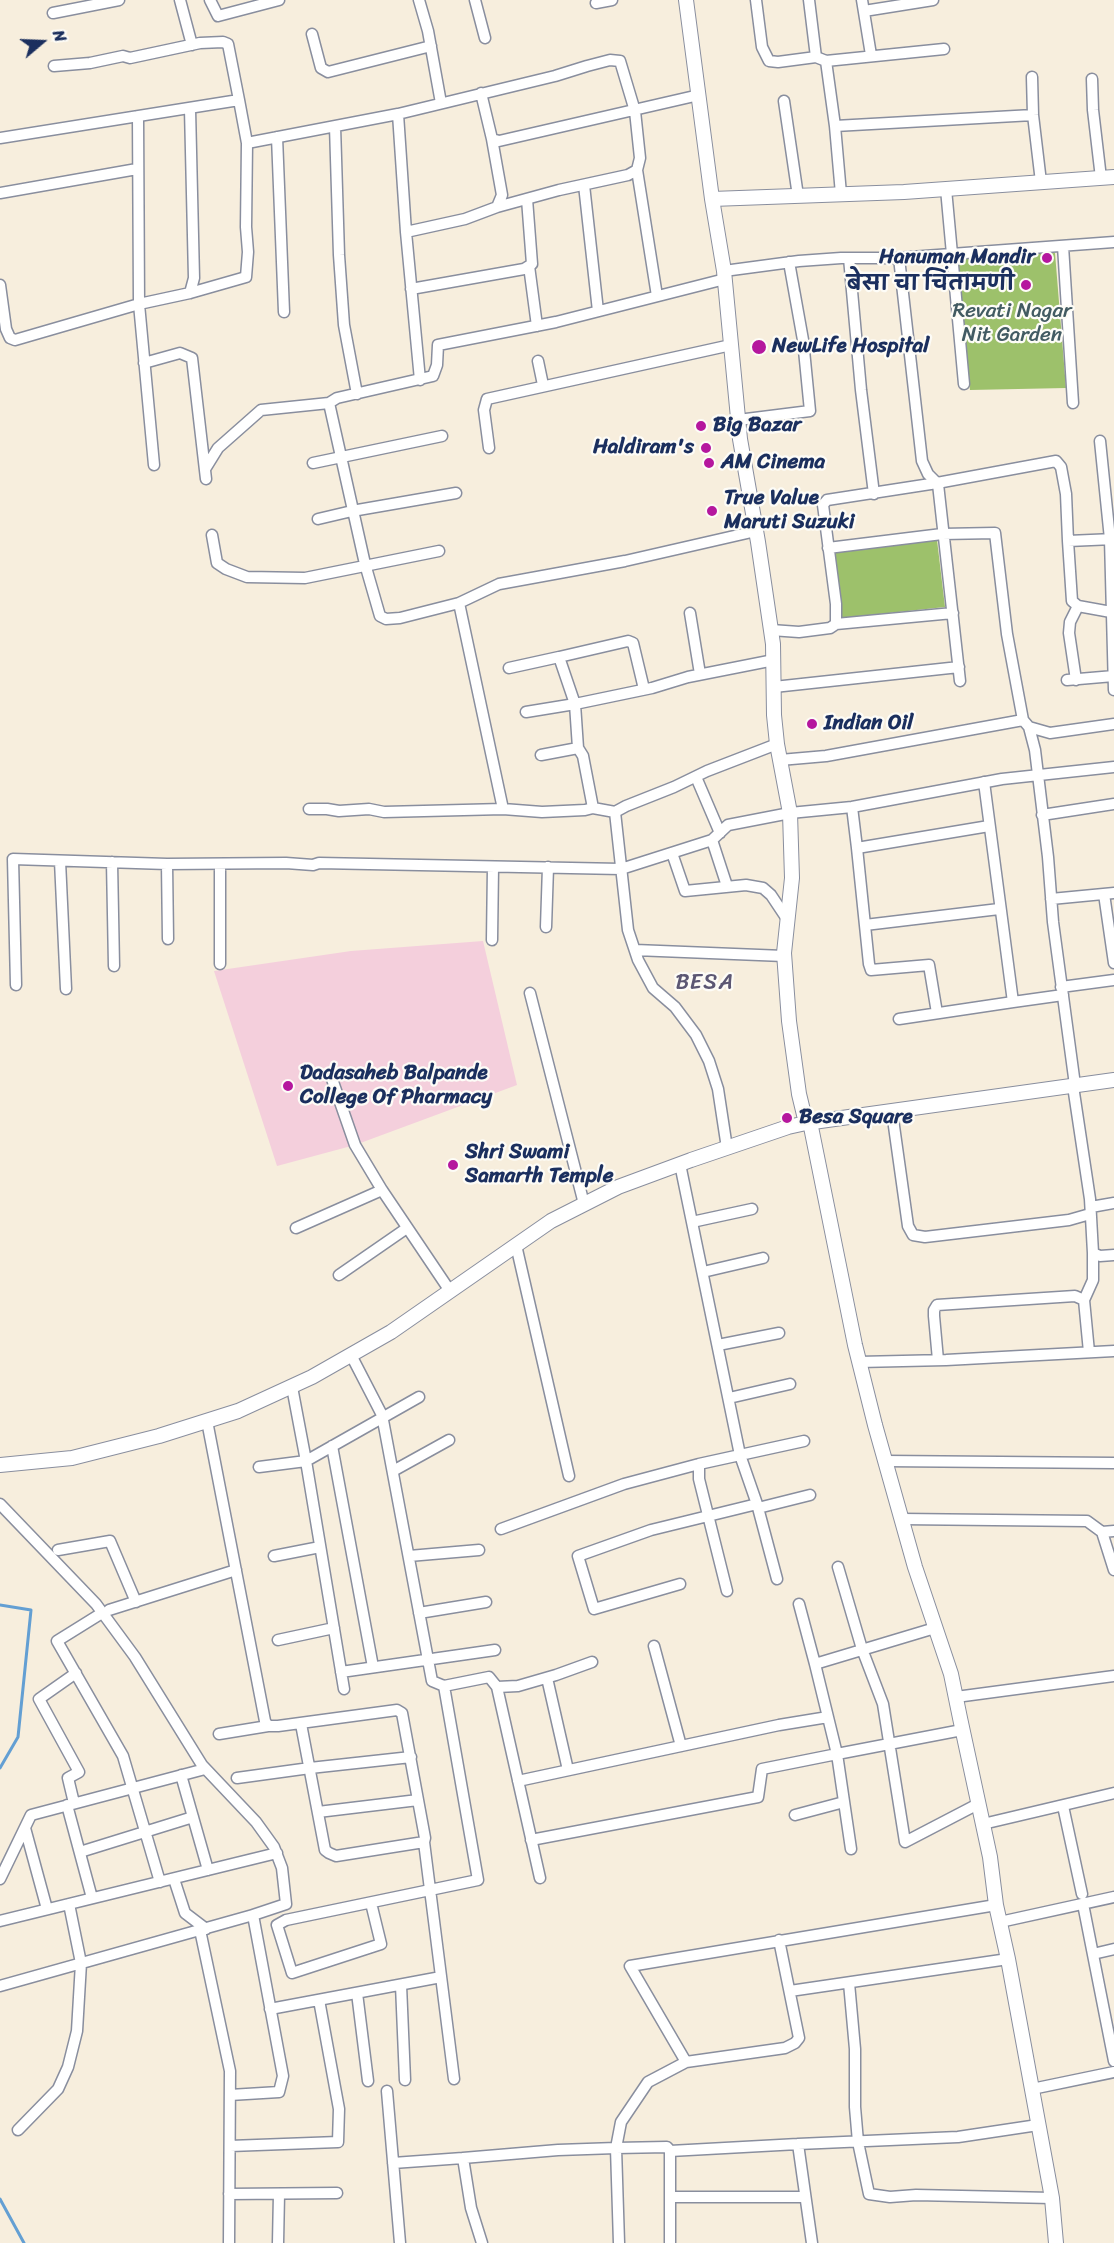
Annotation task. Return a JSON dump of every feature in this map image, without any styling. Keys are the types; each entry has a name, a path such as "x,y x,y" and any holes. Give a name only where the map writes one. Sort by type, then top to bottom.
{"street":[{"path":"53,14 119,0"},
{"path":"180,0 192,45"},
{"path":"210,0 218,16 279,0"},
{"path":"419,0 431,46 441,103"},
{"path":"475,0 485,38"},
{"path":"596,3 612,0"},
{"path":"686,0 712,199 725,275 738,420 771,630 777,744 790,813 792,878 784,956 789,1021 799,1094 808,1123 859,1362 901,1519 956,1697 990,1857 999,1922 1008,1959 1052,2198 1056,2243"},
{"path":"756,0 762,47 769,61 944,49"},
{"path":"809,0 835,126 841,194"},
{"path":"871,55 863,5 933,0"},
{"path":"312,34 321,68 328,72 431,46"},
{"path":"0,285 6,329 10,338 15,340 139,304 190,293 246,277 248,252 247,143 228,44 223,42 192,45 130,58 123,56 90,63 54,66"},
{"path":"247,143 398,114 617,59 620,61 635,111 640,158 638,170 657,296"},
{"path":"1032,77 1033,115 1041,182"},
{"path":"712,199 946,189 1108,177 1093,110 1092,79"},
{"path":"481,93 502,195 497,207"},
{"path":"492,139 499,141 516,138 699,95"},
{"path":"0,138 238,100"},
{"path":"784,101 798,196"},
{"path":"190,109 194,278 190,293"},
{"path":"398,114 405,232 420,380"},
{"path":"835,126 1033,115"},
{"path":"138,116 139,304 154,465"},
{"path":"335,126 343,314 357,394"},
{"path":"277,137 284,312"},
{"path":"0,193 137,169"},
{"path":"405,232 465,219 497,207 628,175 638,170"},
{"path":"584,184 598,311"},
{"path":"946,189 964,384"},
{"path":"411,289 532,264 527,199"},
{"path":"144,363 180,353 192,358 205,474 218,448 261,410 329,404 338,398 433,376 437,365 438,345 537,326 657,296 725,275 789,262 849,258 899,258 1114,242 1114,249"},
{"path":"1063,246 1073,403"},
{"path":"849,258 861,390 874,494"},
{"path":"899,258 922,461 928,474 937,483 960,681"},
{"path":"738,420 810,411 803,340 789,262"},
{"path":"529,266 537,326"},
{"path":"489,448 484,410 487,399 731,345"},
{"path":"538,361 543,385"},
{"path":"329,404 365,564 380,616 386,619 400,618 459,603 500,584 625,561 756,531"},
{"path":"313,463 442,436"},
{"path":"1100,441 1112,539 1111,612 1114,690"},
{"path":"836,624 823,505 827,500 937,483 1056,460 1061,467 1066,494 1072,601 1078,606 1111,612"},
{"path":"318,519 456,493"},
{"path":"828,548 942,534 995,533 1007,634 1026,723 1035,750 1090,1211 1093,1280 1084,1300 1089,1352"},
{"path":"212,535 217,563 248,577 305,578 439,550"},
{"path":"1068,542 1112,539"},
{"path":"459,603 503,809"},
{"path":"1078,606 1070,622 1069,633 1072,680 1113,676"},
{"path":"690,613 700,675"},
{"path":"771,630 799,632 830,628 836,624 953,614"},
{"path":"509,668 628,641 633,643 644,689"},
{"path":"559,657 575,704 578,748 583,756 593,807"},
{"path":"526,712 575,704 774,660"},
{"path":"774,687 958,666"},
{"path":"780,760 826,756 1026,723 1050,733 1114,724"},
{"path":"309,809 327,808 339,811 369,809 384,812 503,809 542,812 585,810 593,807 615,812 777,744"},
{"path":"541,755 578,748"},
{"path":"16,985 13,859 167,864 621,869 672,854 716,837 728,825 790,813 852,807 984,782 1114,767"},
{"path":"696,777 716,837 726,886"},
{"path":"984,782 1013,1002"},
{"path":"1042,815 1114,804"},
{"path":"852,807 869,964 872,970 929,965 937,1013"},
{"path":"615,812 628,930 653,988 675,1007 696,1035 709,1061 718,1089 728,1148"},
{"path":"857,848 989,826"},
{"path":"672,854 685,891 746,885 763,888 771,895 787,920"},
{"path":"60,861 66,989"},
{"path":"112,862 114,966"},
{"path":"167,864 168,939"},
{"path":"220,864 220,963"},
{"path":"492,940 493,867"},
{"path":"546,927 548,867"},
{"path":"1051,899 1109,893 1114,963"},
{"path":"865,925 999,909"},
{"path":"635,950 784,956"},
{"path":"899,1019 1013,1002 1114,980"},
{"path":"530,993 584,1204"},
{"path":"332,1079 355,1145 382,1190 450,1291"},
{"path":"0,1465 72,1458 159,1436 238,1411 292,1387 391,1332 550,1221 618,1187 680,1164 788,1127 808,1123 1114,1080"},
{"path":"892,1112 908,1226 913,1235 925,1237 1069,1220 1114,1203"},
{"path":"680,1164 740,1455 758,1506 777,1579"},
{"path":"296,1228 382,1190"},
{"path":"692,1222 752,1209"},
{"path":"339,1275 407,1228"},
{"path":"516,1245 569,1476"},
{"path":"1093,1253 1100,1256 1114,1255"},
{"path":"703,1272 763,1258"},
{"path":"938,1360 934,1316 937,1305 1076,1296 1084,1300"},
{"path":"718,1345 778,1333"},
{"path":"859,1362 1114,1351"},
{"path":"351,1355 383,1418 432,1681 444,1686 489,1677 497,1687 540,1878"},
{"path":"729,1398 790,1384"},
{"path":"292,1387 344,1689"},
{"path":"259,1467 306,1461 419,1397"},
{"path":"207,1421 264,1721 268,1726"},
{"path":"393,1471 449,1440"},
{"path":"501,1528 624,1484 699,1464 804,1441"},
{"path":"332,1446 373,1667"},
{"path":"885,1461 1114,1463"},
{"path":"699,1464 699,1479 727,1591"},
{"path":"681,1584 594,1609 578,1556 651,1530 810,1495"},
{"path":"0,1504 106,1612 182,1736 205,1769 256,1822 274,1847 282,1868 286,1920"},
{"path":"901,1519 1088,1521 1102,1532 1114,1570"},
{"path":"1102,1532 1114,1531"},
{"path":"58,1550 110,1541 135,1602"},
{"path":"274,1556 320,1547"},
{"path":"409,1556 479,1550"},
{"path":"838,1567 862,1649 883,1704 905,1842 978,1803"},
{"path":"159,1882 123,1756 57,1641 106,1612 236,1570"},
{"path":"419,1612 486,1602"},
{"path":"799,1604 837,1754 852,1849"},
{"path":"278,1640 334,1628"},
{"path":"815,1664 935,1628"},
{"path":"654,1647 681,1746"},
{"path":"341,1672 495,1650"},
{"path":"497,1687 518,1686 592,1662"},
{"path":"76,1673 39,1699 79,1772 68,1778 80,1852 92,1899"},
{"path":"956,1697 1114,1676"},
{"path":"547,1678 568,1770"},
{"path":"371,1903 381,1944 292,1973 277,1925 286,1920 478,1880 444,1686"},
{"path":"219,1734 396,1710 404,1716 425,1838 454,2079"},
{"path":"518,1781 828,1717"},
{"path":"301,1724 325,1850 336,1856 424,1842"},
{"path":"531,1840 758,1797 762,1769 962,1730"},
{"path":"237,1778 411,1757"},
{"path":"0,1879 31,1815 205,1769"},
{"path":"181,1775 208,1870"},
{"path":"983,1824 1114,1793"},
{"path":"318,1812 418,1800"},
{"path":"795,1815 844,1802"},
{"path":"1063,1806 1093,1954 1109,2009 1114,2061"},
{"path":"80,1852 193,1817"},
{"path":"25,1828 47,1910"},
{"path":"0,1921 277,1853"},
{"path":"174,1878 185,1913 203,1929 230,2071 228,2243"},
{"path":"999,1922 1082,1899 1114,1897"},
{"path":"18,2130 58,2089 68,2067 77,2031 81,1963 69,1904"},
{"path":"0,1986 285,1904"},
{"path":"687,2062 630,1966 996,1905"},
{"path":"230,2095 279,2092 283,2076 253,1915"},
{"path":"619,2243 616,2148 621,2122 648,2082 687,2062 785,2048 799,2038 779,1940"},
{"path":"1093,1954 1114,1949"},
{"path":"790,1991 1008,1959"},
{"path":"270,2008 441,1977"},
{"path":"849,1983 855,2049 855,2107 858,2142 869,2194 890,2197 916,2195 1052,2198"},
{"path":"401,1985 405,2080"},
{"path":"357,1993 368,2081"},
{"path":"230,2146 338,2142 339,2109 319,2000"},
{"path":"1032,2089 1114,2072"},
{"path":"387,2091 400,2243"},
{"path":"670,2151 958,2137 1038,2125"},
{"path":"798,2144 812,2243"},
{"path":"393,2163 558,2150 667,2147 670,2151 670,2243"},
{"path":"463,2158 471,2208 482,2243"},
{"path":"229,2194 338,2193"},
{"path":"278,2243 279,2194"},
{"path":"671,2197 805,2197"}],"shaded area":[{"path":"483,941 517,1085 355,1145 277,1166 214,971 351,951"}],"green space":[{"name":"Revati Nagar Nit Garden","path":"1055,253 1066,388 970,390 956,258"},
{"path":"937,540 945,607 842,618 835,551"}],"waterway":[{"path":"0,1605 31,1610 18,1737 0,1768"},
{"path":"0,2199 24,2243"}],"place":[{"name":"Hanuman Mandir","path":"1047,258"},
{"name":"बेसा चा चिंतामणी","path":"1026,285"},
{"name":"NewLife Hospital","path":"759,347"},
{"name":"Big Bazar","path":"701,426"},
{"name":"Haldiram's","path":"706,448"},
{"name":"AM Cinema","path":"709,463"},
{"name":"True Value Maruti Suzuki","path":"712,511"},
{"name":"Indian Oil","path":"812,724"},
{"name":"Dadasaheb Balpande College Of Pharmacy","path":"288,1086"},
{"name":"Besa Square","path":"787,1118"},
{"name":"Shri Swami Samarth Temple","path":"453,1165"}],"district":[{"name":"BESA","path":"705,983"}]}
